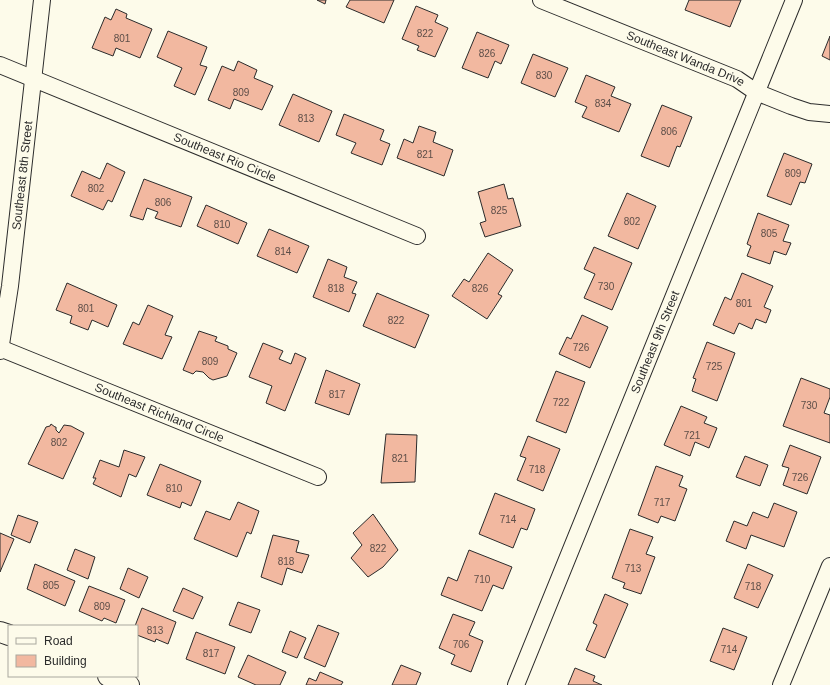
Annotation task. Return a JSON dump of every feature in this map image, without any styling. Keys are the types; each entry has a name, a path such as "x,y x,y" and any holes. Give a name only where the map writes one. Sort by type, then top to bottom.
{"street":[{"name":"Southeast 8th Street","path":"0,349 10,286 42,0"},
{"name":"Southeast Wanda Drive","path":"541,0 737,79 756,92 808,112 830,114"},
{"name":"Southeast 9th Street","path":"516,685 794,0"},
{"name":"Southeast Rio Circle","path":"0,65 417,236"},
{"name":"Southeast Richland Circle","path":"0,349 318,477"},
{"path":"781,685 830,566"},
{"path":"110,677 129,685"}],"building":[{"path":"317,0 326,0 325,4"},
{"path":"350,0 394,0 384,23 346,7"},
{"path":"689,0 741,0 730,27 685,10"},
{"path":"416,6 438,15 435,22 448,28 435,57 417,50 419,46 402,39"},
{"path":"116,9 127,14 126,18 152,29 140,58 116,48 113,56 92,48 105,17 111,20"},
{"path":"168,31 207,47 200,65 207,67 195,95 174,86 182,68 157,57"},
{"path":"477,32 509,45 501,64 495,61 488,78 462,68"},
{"path":"830,36 830,60 822,56"},
{"path":"533,54 568,68 555,97 521,83"},
{"path":"238,61 257,70 254,78 273,86 262,110 234,99 230,109 208,100 222,66 234,71"},
{"path":"586,75 615,87 611,96 631,104 619,132 582,117 587,107 575,102"},
{"path":"293,94 332,111 319,142 279,125"},
{"path":"662,105 692,117 680,147 677,146 669,167 641,156"},
{"path":"344,114 384,130 380,140 390,144 382,165 351,153 356,143 336,135"},
{"path":"419,126 436,132 433,142 453,150 444,176 397,158 404,139 413,143"},
{"path":"784,153 812,164 805,183 800,182 791,205 767,196"},
{"path":"107,163 125,172 112,202 108,200 103,210 71,196 82,171 100,179"},
{"path":"144,179 192,197 181,227 155,218 158,212 147,208 143,220 130,216"},
{"path":"504,184 508,199 513,198 521,226 485,237 480,223 486,221 478,192"},
{"path":"627,193 656,206 638,249 608,236"},
{"path":"206,205 247,223 238,244 197,226"},
{"path":"758,213 789,225 783,241 791,243 786,255 774,251 770,264 747,256 751,246 747,244"},
{"path":"269,229 309,246 297,273 257,256"},
{"path":"594,247 632,263 612,310 584,298 595,274 584,269"},
{"path":"488,253 513,270 498,294 502,296 487,319 452,296 464,279 469,282"},
{"path":"328,259 347,267 344,277 357,282 352,293 356,294 349,312 313,297"},
{"path":"742,273 773,286 764,307 771,310 766,323 756,319 752,329 739,323 734,334 713,325 725,297 731,300"},
{"path":"67,283 117,305 108,327 92,320 88,330 70,323 72,316 56,310"},
{"path":"377,293 429,315 415,348 363,326"},
{"path":"148,305 173,316 165,335 172,337 162,359 123,344 133,322 139,325"},
{"path":"582,315 608,327 590,368 559,354 567,337 571,339"},
{"path":"199,331 217,337 215,341 228,346 228,349 237,353 227,376 213,380 203,372 196,371 193,374 183,370"},
{"path":"707,342 735,353 717,401 692,391 696,379 693,378"},
{"path":"263,343 283,351 279,359 291,364 295,353 306,358 285,411 266,403 272,386 249,377"},
{"path":"326,370 360,384 349,415 315,403"},
{"path":"556,371 585,382 566,433 536,421"},
{"path":"801,378 830,389 830,397 824,413 830,415 830,443 783,426"},
{"path":"681,406 707,417 704,423 717,428 709,448 695,442 690,456 664,445"},
{"path":"51,424 56,427 56,430 59,433 64,425 71,426 84,433 63,479 28,464 46,427 50,426"},
{"path":"386,434 417,435 415,482 381,483"},
{"path":"528,436 560,449 543,491 517,480 526,458 520,456"},
{"path":"790,445 821,457 807,494 783,485 789,468 782,466"},
{"path":"124,450 145,457 136,477 129,474 121,497 93,484 96,478 93,478 100,460 119,467"},
{"path":"745,456 768,465 760,486 736,477"},
{"path":"160,464 201,481 191,506 182,502 180,508 147,495"},
{"path":"656,466 683,476 679,486 687,489 675,521 661,516 658,523 638,515"},
{"path":"495,493 535,509 527,530 521,528 513,548 479,534"},
{"path":"238,502 259,511 251,534 247,532 237,557 194,539 206,511 230,520"},
{"path":"774,503 797,512 784,547 751,535 746,549 726,541 734,521 747,526 753,512 768,518"},
{"path":"373,514 398,550 383,567 368,577 351,558 362,545 353,533"},
{"path":"18,515 38,522 30,543 11,535"},
{"path":"630,529 653,537 646,554 655,557 641,594 623,588 625,583 612,578"},
{"path":"0,533 14,539 0,572"},
{"path":"273,535 299,541 296,552 309,555 302,573 287,568 282,585 261,577"},
{"path":"75,549 95,557 88,579 67,570"},
{"path":"469,550 512,567 503,589 493,585 482,611 441,595 448,577 457,581"},
{"path":"35,564 75,581 65,606 27,589"},
{"path":"748,564 773,575 758,608 734,598"},
{"path":"128,568 148,577 139,598 120,589"},
{"path":"89,586 125,600 116,623 104,618 102,621 79,611"},
{"path":"183,588 203,597 193,619 173,611"},
{"path":"605,594 628,604 605,658 586,650 597,625 593,623"},
{"path":"238,602 260,610 251,633 229,625"},
{"path":"142,608 176,622 168,644 156,639 155,642 138,635 138,625 135,625"},
{"path":"453,614 475,622 469,635 483,641 471,672 451,664 455,655 439,648"},
{"path":"318,625 339,633 325,667 304,658"},
{"path":"723,628 747,637 734,670 710,661"},
{"path":"290,631 306,638 297,658 282,652"},
{"path":"196,632 235,647 225,674 186,659"},
{"path":"248,655 286,672 280,685 256,685 238,677"},
{"path":"401,665 421,673 416,685 392,685"},
{"path":"575,668 595,676 593,681 602,685 568,685"},
{"path":"320,672 343,682 341,685 306,685 309,678 316,681"}]}
